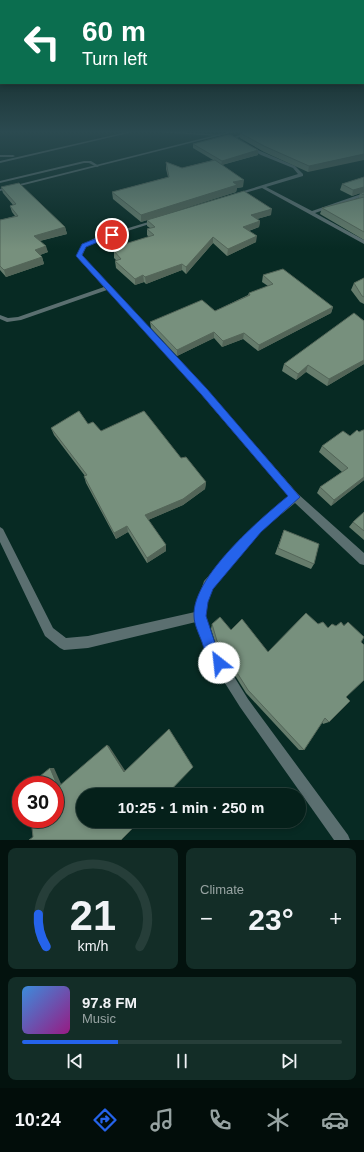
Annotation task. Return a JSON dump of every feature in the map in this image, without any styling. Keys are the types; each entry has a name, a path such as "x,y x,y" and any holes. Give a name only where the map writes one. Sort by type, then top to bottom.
{"street":[{"path":"0,182 47,171"},
{"path":"0,190 75,171"},
{"path":"226,198 301,175 298,171"},
{"path":"28,176 34,181"},
{"path":"263,186 364,242"},
{"path":"312,213 364,194"},
{"path":"165,218 97,240 84,246 79,256 204,392 295,497 364,560"},
{"path":"0,317 7,320 19,319 108,288"},
{"path":"295,497 258,528 208,585 202,602 200,616 210,650 244,703 343,840"},
{"path":"0,532 49,632 64,644 88,642 200,616"}],"building":[{"path":"168,171 231,171 244,180 233,182 237,185 141,215 112,192 169,177"},
{"path":"364,177 364,187 353,190 342,184"},
{"path":"19,183 65,227 34,236 46,246 35,250 42,257 4,270 0,266 0,220 18,216 10,206 16,204 1,187"},
{"path":"244,191 272,209 251,215 260,221 243,227 257,236 228,249 213,237 186,267 182,264 145,277 143,275 135,279 115,261 121,259 114,251 118,250 115,247 154,235 147,229 155,227 147,220"},
{"path":"364,197 364,232 322,208"},
{"path":"283,269 333,307 259,345 244,333 223,341 214,332 177,350 150,322 202,300 215,311 250,295 249,293 273,284 263,275"},
{"path":"364,278 364,297 354,283"},
{"path":"354,313 364,321 364,360 329,379 308,365 298,374 284,364"},
{"path":"79,411 88,424 93,422 101,431 144,411 181,458 186,457 206,482 183,499 145,515 166,545 147,558 127,526 114,533 84,476 87,475 51,428"},
{"path":"357,430 359,432 364,430 364,477 334,500 320,487 348,468 322,446 343,431 350,436"},
{"path":"364,512 364,531 353,522"},
{"path":"284,530 319,544 314,564 278,548"},
{"path":"306,613 318,624 323,622 328,628 332,624 336,626 341,622 344,626 348,622 364,637 361,642 364,645 364,680 346,697 350,701 329,722 325,718 304,750 248,690 217,641 212,624 220,617 231,630 242,619 268,652"},
{"path":"169,729 193,767 173,788 76,788 76,828 133,828 121,840 29,840 33,837 32,828 64,828 64,782 107,745 124,772"},
{"path":"50,768 53,776 40,776"}],"route":[{"path":"112,235 84,246 80,250 79,256 204,392 295,497 258,528 208,585 202,602 200,616 210,650 219,663"}]}
